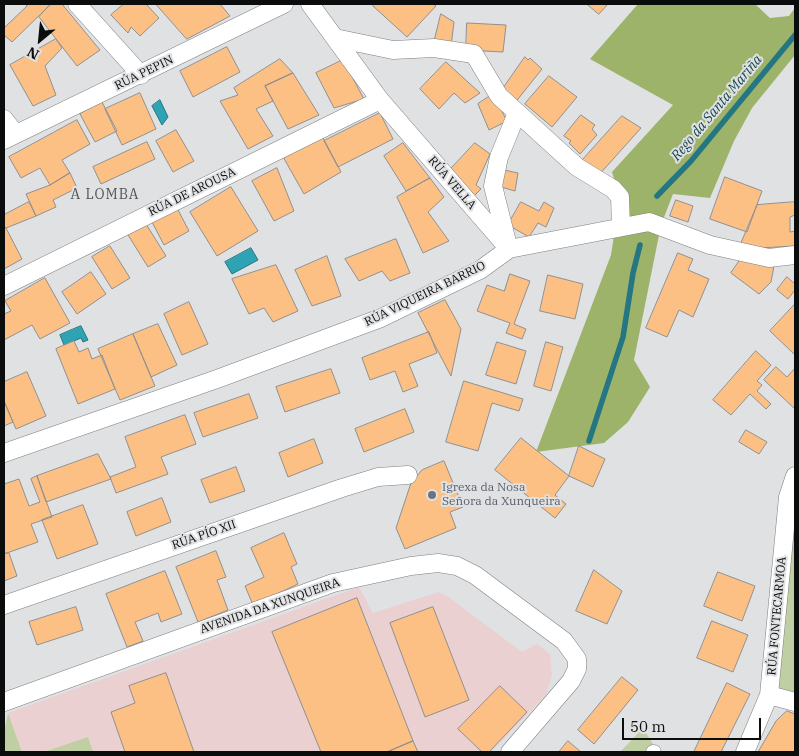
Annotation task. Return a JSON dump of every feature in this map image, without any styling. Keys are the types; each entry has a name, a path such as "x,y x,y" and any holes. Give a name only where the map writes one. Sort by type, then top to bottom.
{"street":[{"path":"77,4 141,75"},
{"name":"RÚA PEPIN","path":"9,136 141,75 284,4"},
{"name":"RÚA VELLA","path":"310,4 380,100 509,249"},
{"path":"335,38 393,50 434,48 474,54 499,96 577,167 613,189 620,197 621,227"},
{"name":"RÚA DE AROUSA","path":"4,286 380,100"},
{"name":"RÚA VELLA","path":"509,249 493,186 499,157 517,113"},
{"path":"4,119 9,136"},
{"name":"RÚA VIQUEIRA BARRIO","path":"4,453 217,380 381,318 480,270 509,249 649,222 718,247 769,258 795,255"},
{"name":"RÚA PÍO XII","path":"4,605 342,488 378,477 408,475"},
{"name":"RÚA FONTECARMOA","path":"745,752 769,695 788,497 795,476"},
{"name":"AVENIDA DA XUNQUEIRA","path":"4,702 333,583 411,566 438,563 457,566 475,575 564,641 577,659 577,670 571,681 510,752"},
{"path":"769,695 795,702"}],"shaded area":[{"path":"359,587 373,613 438,592 447,596 522,652 537,644 550,654 552,675 546,695 491,752 22,752 8,713"}],"green space":[{"path":"638,4 755,4 770,18 789,16 795,8 795,55 752,108 734,141 710,198 673,194 661,225 634,360 650,387 628,422 604,443 536,452 611,255 620,197 612,172 673,105 590,59"},
{"path":"795,482 795,702 769,695"},
{"path":"8,713 22,752 4,752 4,732"},
{"path":"643,728 653,744 648,752 620,752"},
{"path":"88,737 93,752 44,752"}],"water":[{"path":"160,100 168,117 162,125 152,106"},
{"path":"251,248 258,260 232,274 225,262"},
{"path":"81,326 88,340 83,342 81,338 64,345 60,335"}],"building":[{"path":"25,4 51,4 12,42 4,35 4,28 27,6"},
{"path":"51,4 62,4 100,50 77,66 39,17"},
{"path":"124,4 146,4 159,18 140,36 131,27 128,33 111,15"},
{"path":"156,4 220,4 230,16 187,39"},
{"path":"375,4 433,4 436,6 407,37 373,6"},
{"path":"587,4 608,4 599,14"},
{"path":"441,14 454,22 451,46 434,43"},
{"path":"467,23 506,25 503,52 466,50"},
{"path":"56,39 62,48 45,66 56,95 33,106 10,65"},
{"path":"227,47 240,72 193,97 180,71"},
{"path":"525,57 528,60 530,58 542,69 514,104 500,93"},
{"path":"280,59 293,73 265,86 273,101 256,109 273,136 248,149 220,101 238,95 234,88"},
{"path":"343,60 364,99 334,108 316,73"},
{"path":"446,62 480,93 465,103 454,93 439,109 420,89"},
{"path":"293,73 319,115 288,129 265,86"},
{"path":"549,76 577,97 552,127 525,104"},
{"path":"140,93 156,129 122,145 105,109"},
{"path":"493,94 507,121 489,130 478,104"},
{"path":"102,102 117,131 95,142 80,114"},
{"path":"380,113 393,139 338,167 324,141"},
{"path":"581,115 595,125 592,129 597,135 580,154 569,143 571,141 564,136"},
{"path":"622,116 641,128 597,177 579,164"},
{"path":"77,120 90,144 62,160 70,173 50,185 40,168 21,178 9,157"},
{"path":"176,130 194,161 173,172 156,141"},
{"path":"321,134 341,172 304,194 282,155"},
{"path":"147,142 155,159 101,184 93,167"},
{"path":"403,143 430,178 406,191 384,156"},
{"path":"475,143 490,154 476,185 481,189 472,198 446,174"},
{"path":"277,168 294,211 274,221 252,181"},
{"path":"504,170 518,173 515,191 501,187"},
{"path":"70,173 77,188 53,200 56,207 36,216 26,194 50,185"},
{"path":"725,177 762,191 747,232 710,219"},
{"path":"430,178 444,197 428,212 449,241 423,253 397,197"},
{"path":"231,187 258,231 217,256 190,212"},
{"path":"676,200 693,206 688,222 670,216"},
{"path":"29,202 36,216 6,228 4,227 4,215"},
{"path":"521,202 539,211 544,202 554,208 546,227 538,223 529,237 508,225"},
{"path":"795,202 795,215 790,217 790,232 795,231 795,246 759,248 740,245 757,205"},
{"path":"177,208 189,231 164,245 152,222"},
{"path":"146,224 166,256 148,267 128,235"},
{"path":"6,228 22,259 4,269 4,229"},
{"path":"396,239 410,273 390,281 382,271 359,281 345,259"},
{"path":"110,246 130,278 112,289 92,257"},
{"path":"678,253 693,259 688,270 709,279 693,317 679,310 667,337 646,328"},
{"path":"327,256 341,296 312,306 295,270"},
{"path":"740,260 774,266 771,282 759,294 731,273"},
{"path":"276,265 298,311 273,322 264,308 249,314 232,279"},
{"path":"91,272 106,294 77,314 62,292"},
{"path":"510,274 530,281 514,324 526,329 522,339 506,333 510,323 477,311 487,285 504,291"},
{"path":"548,275 583,284 575,319 540,311"},
{"path":"787,277 795,284 795,290 788,299 777,290"},
{"path":"45,278 70,323 40,339 32,325 4,340 4,314 11,311 5,301"},
{"path":"445,300 461,329 451,376 418,313"},
{"path":"189,302 208,344 182,355 164,314"},
{"path":"795,304 795,355 770,331"},
{"path":"158,324 177,365 151,377 133,334"},
{"path":"429,332 437,353 409,364 418,386 403,392 395,371 370,380 362,358"},
{"path":"133,334 155,386 120,400 98,349"},
{"path":"74,341 79,352 88,348 92,359 102,355 115,389 78,404 56,349"},
{"path":"497,342 526,351 516,384 486,375"},
{"path":"546,342 563,347 551,391 534,386"},
{"path":"756,351 771,365 757,381 762,385 757,391 771,404 766,409 750,394 731,415 713,400"},
{"path":"776,367 787,377 795,368 795,409 764,380"},
{"path":"331,369 340,393 285,412 276,387"},
{"path":"27,372 46,416 16,429 4,401 4,382"},
{"path":"464,381 523,399 519,411 492,403 478,451 446,442"},
{"path":"249,394 258,418 203,437 194,413"},
{"path":"4,401 13,422 4,426"},
{"path":"405,409 414,432 364,452 355,429"},
{"path":"185,415 196,444 161,457 168,474 116,493 110,477 136,467 125,437"},
{"path":"746,430 767,442 759,454 739,442"},
{"path":"521,438 569,476 555,495 566,504 555,518 495,470"},
{"path":"314,439 323,463 288,477 279,453"},
{"path":"579,446 605,459 593,487 569,476"},
{"path":"98,454 111,479 46,502 37,476"},
{"name":"Igrexa da Nosa Señora da Xunqueira","path":"444,461 463,507 450,512 456,528 405,549 396,528 411,483 422,470"},
{"path":"236,467 245,491 210,503 201,480"},
{"path":"37,476 52,517 31,524 38,542 4,554 4,484 19,479 29,506 40,502 31,479"},
{"path":"162,498 171,522 136,536 127,512"},
{"path":"83,505 98,544 57,559 42,520"},
{"path":"284,533 297,564 291,567 298,584 253,605 245,586 264,577 251,548"},
{"path":"216,551 226,577 217,580 228,610 198,622 176,567"},
{"path":"9,553 17,576 4,581 4,554"},
{"path":"594,570 622,591 607,624 576,611"},
{"path":"165,571 182,614 161,622 158,613 135,622 143,641 127,647 106,594"},
{"path":"718,572 755,586 742,621 704,606"},
{"path":"357,598 413,741 387,752 321,752 272,632"},
{"path":"76,607 83,630 37,645 29,622"},
{"path":"433,607 469,700 425,717 390,623"},
{"path":"712,621 748,635 733,672 697,658"},
{"path":"166,673 194,752 125,752 111,712 135,703 129,686"},
{"path":"622,677 638,690 594,744 578,730"},
{"path":"727,683 750,694 721,752 694,752"},
{"path":"500,686 527,712 489,752 482,752 458,729"},
{"path":"787,711 795,714 795,752 758,752 776,721"},
{"path":"413,741 418,752 387,752"},
{"path":"568,741 581,752 559,752"}],"waterway":[{"name":"Rego da Santa Mariña","path":"657,196 691,161 795,35"},
{"name":"Rego da Santa Mariña","path":"589,441 623,337 633,273 640,245"}],"place":[{"name":"Igrexa da Nosa Señora da Xunqueira","path":"432,495"}],"district":[{"name":"A LOMBA","path":"105,195"}]}
